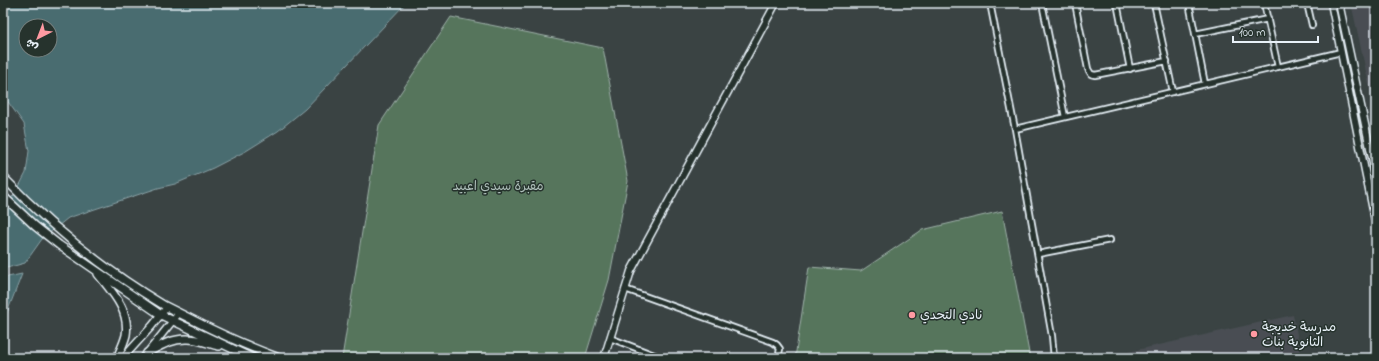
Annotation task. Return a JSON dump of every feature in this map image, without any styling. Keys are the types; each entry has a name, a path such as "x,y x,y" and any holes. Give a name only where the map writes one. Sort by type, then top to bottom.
{"main road":[{"path":"604,358 631,271 776,3"},
{"path":"1331,3 1376,225"},
{"path":"1339,3 1376,176"},
{"path":"3,178 64,234 120,276 167,307 252,348 278,358"},
{"path":"3,196 35,226 161,315 250,358"},
{"path":"91,266 116,296 125,317 127,326 125,336 116,358"},
{"path":"122,358 143,337 167,307"},
{"path":"145,356 179,313"},
{"path":"145,356 166,343 183,339 198,340 229,347"}],"street":[{"path":"990,3 1038,254 1052,336 1054,358"},
{"path":"1042,3 1065,117"},
{"path":"1075,3 1090,73 1095,75 1167,61"},
{"path":"1117,3 1130,68"},
{"path":"1154,3 1173,92"},
{"path":"1188,3 1205,84"},
{"path":"1264,3 1278,67"},
{"path":"1307,3 1312,25"},
{"path":"1195,34 1268,19"},
{"path":"1015,129 1341,52"},
{"path":"1038,254 1110,240"},
{"path":"624,290 773,342 777,344 780,349 778,358"},
{"path":"610,338 662,358"}],"shaded area":[{"path":"1351,3 1376,3 1376,117"},
{"name":"مدرسة خديجة الثانوية بنات","path":"1293,315 1302,358 1130,358 1128,352"}],"green space":[{"name":"مقبرة سيدي اعبيد","path":"451,17 603,48 628,181 609,280 585,358 342,358 379,125"},
{"name":"نادي التحدي","path":"1002,211 1030,358 795,358 809,267 861,271 922,230"}],"water":[{"path":"3,3 406,3 305,109 278,131 246,151 213,168 175,184 158,188 68,218 42,239 25,263 3,269 3,206 15,194 26,173 29,151 24,124 3,97"},
{"path":"22,274 3,323 3,278"}],"place":[{"name":"نادي التحدي","path":"912,315"},
{"name":"مدرسة خديجة الثانوية بنات","path":"1254,334"}]}
